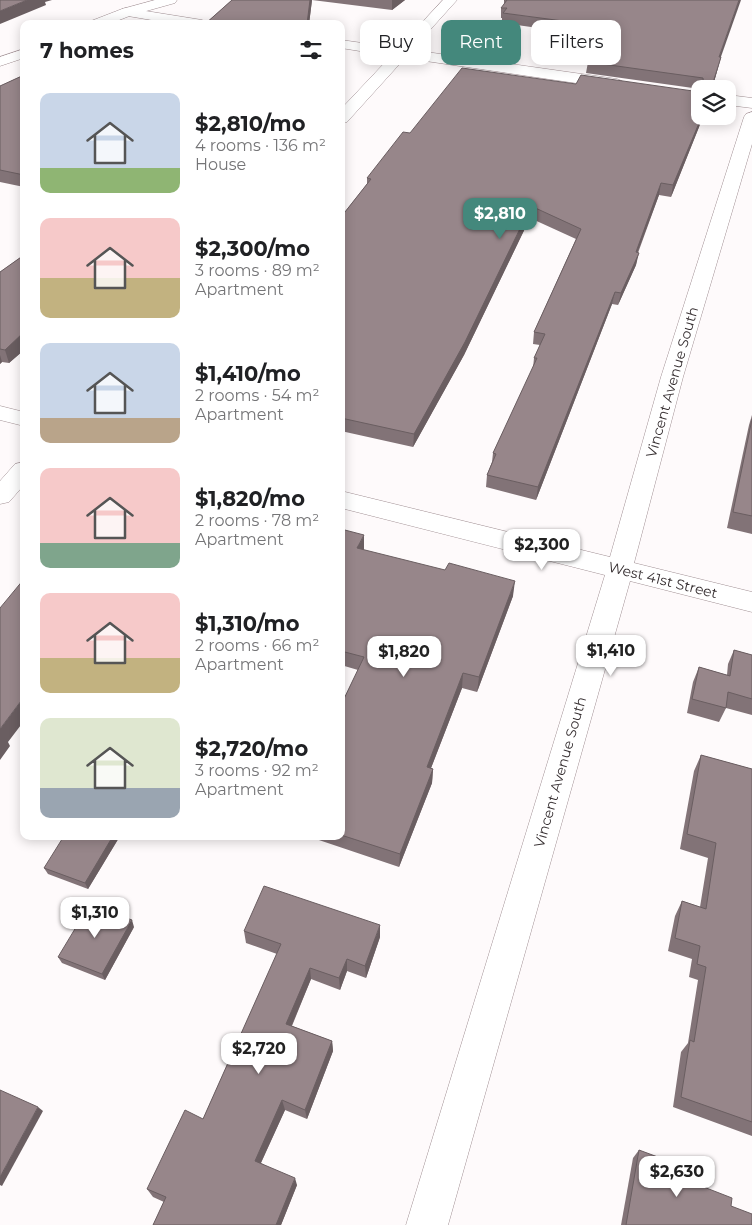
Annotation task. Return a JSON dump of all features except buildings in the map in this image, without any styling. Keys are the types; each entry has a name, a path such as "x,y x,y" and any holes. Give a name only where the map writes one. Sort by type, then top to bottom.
{"street":[{"path":"106,20 170,0"},
{"path":"431,21 450,0"},
{"path":"127,12 177,20"},
{"path":"345,45 360,47"},
{"path":"0,62 20,54"},
{"path":"431,57 631,86"},
{"path":"345,115 390,65"},
{"path":"736,101 752,103"},
{"name":"Vincent Avenue South","path":"427,1225 609,607 672,377 752,117"},
{"path":"0,413 20,418"},
{"path":"0,496 20,474"},
{"name":"West 41st Street","path":"345,500 752,602"}]}
